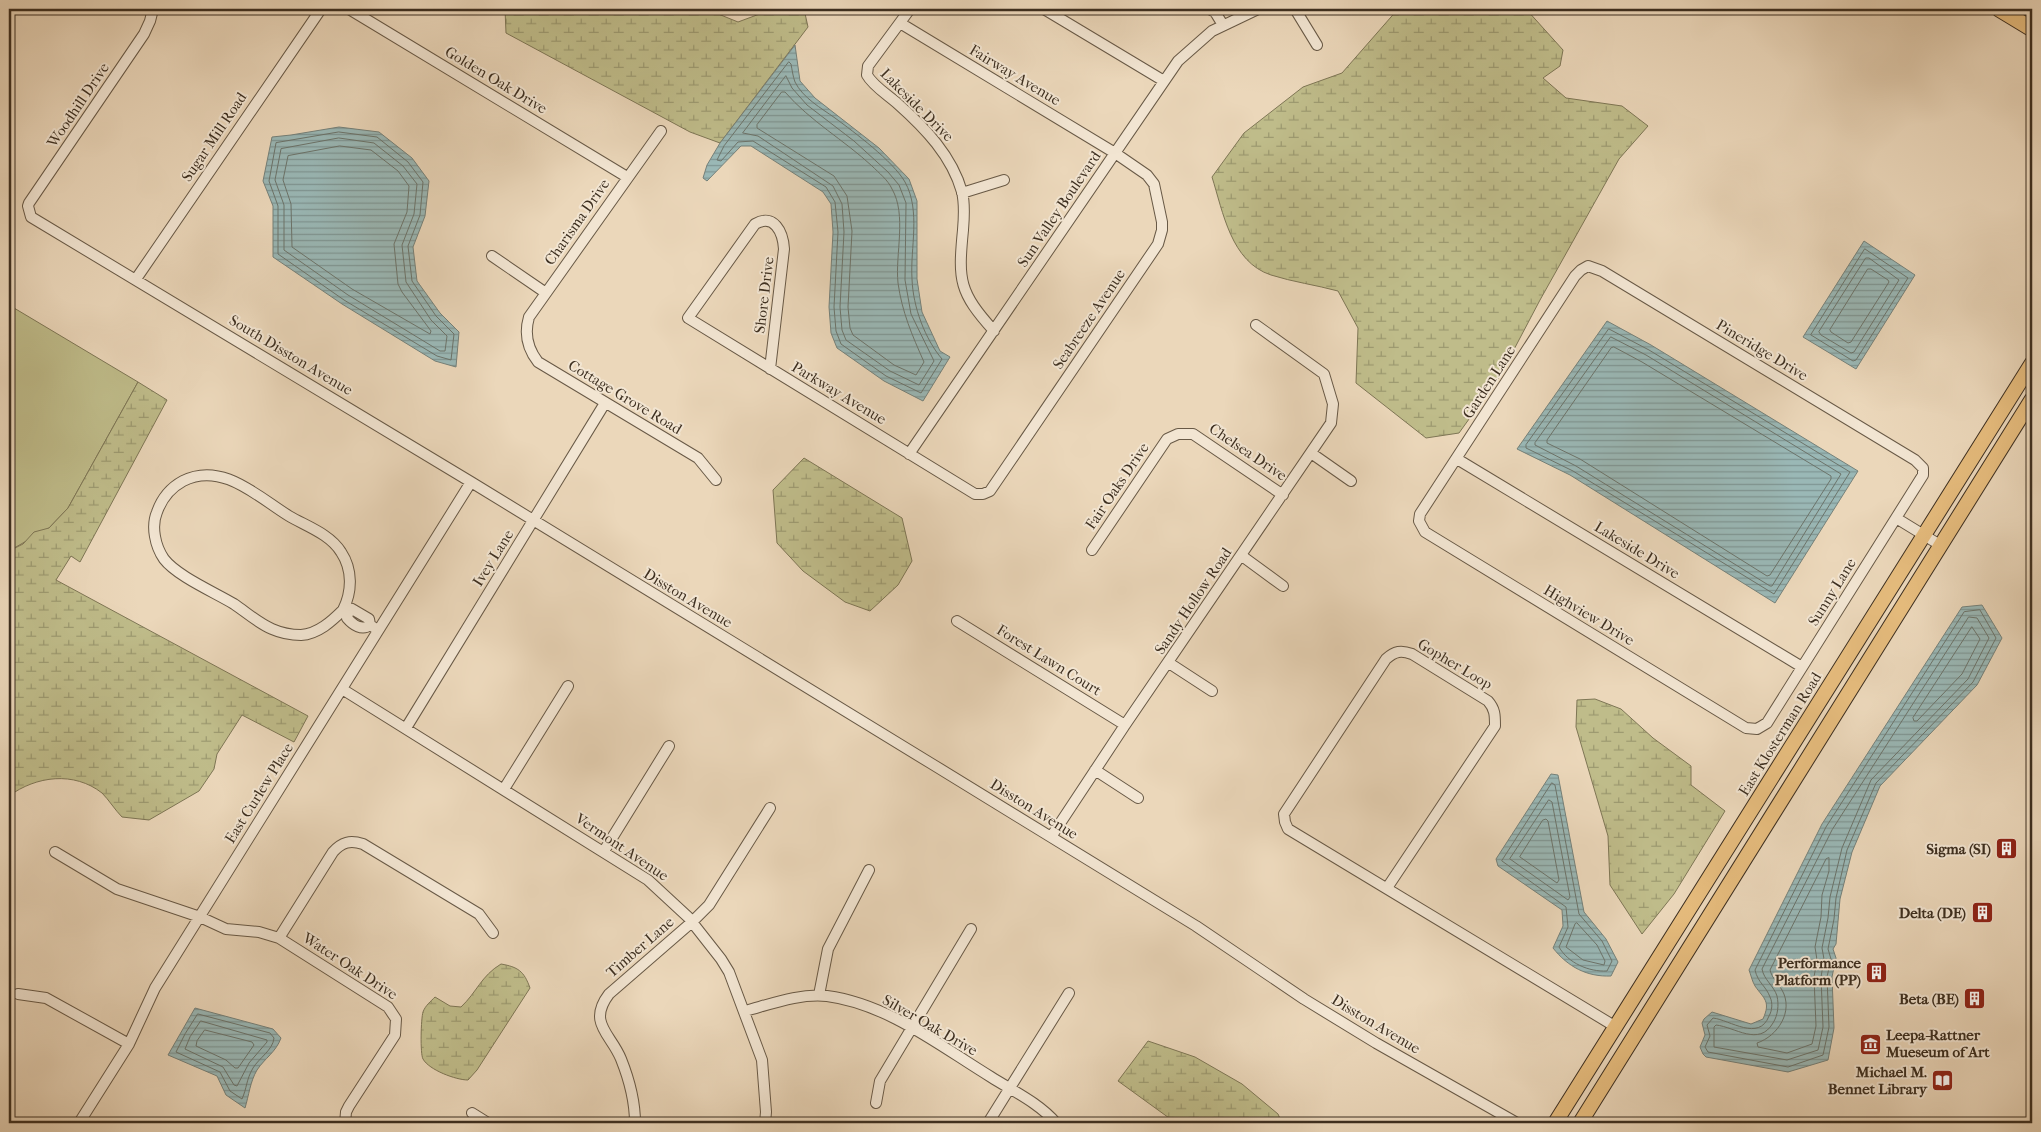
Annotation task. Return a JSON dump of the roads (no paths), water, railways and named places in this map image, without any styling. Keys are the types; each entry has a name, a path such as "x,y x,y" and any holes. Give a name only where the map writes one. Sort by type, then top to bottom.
{"highway":[{"path":"2000,9 2032,29"}],"main road":[{"name":"East Klosterman Road","path":"1555,1123 2032,363"},
{"path":"1580,1123 2032,399"}],"street":[{"name":"Woodhill Drive","path":"31,217 29,203 144,34 153,9"},
{"name":"Golden Oak Drive","path":"349,9 627,177"},
{"path":"900,23 910,9"},
{"path":"1044,9 1164,81"},
{"path":"1210,9 1215,12 1223,25"},
{"name":"Sun Valley Boulevard","path":"909,454 1178,61 1212,31 1258,9"},
{"path":"1296,9 1317,46"},
{"name":"Sugar Mill Road","path":"136,279 319,11"},
{"name":"Lakeside Drive","path":"900,23 868,66 868,78 903,108 943,151 952,167 962,193 964,214 960,273 969,299 994,331"},
{"name":"Fairway Avenue","path":"900,23 1115,153"},
{"name":"Charisma Drive","path":"527,334 529,317 660,131"},
{"name":"Seabreeze Avenue","path":"974,494 983,494 990,491 1158,244 1162,230 1154,184 1147,175 1115,153"},
{"path":"962,193 1004,180"},
{"name":"South Disston Avenue","path":"31,217 534,521"},
{"name":"Parkway Avenue","path":"776,226 768,220 762,220 755,224 688,318 974,494"},
{"name":"Shore Drive","path":"770,369 784,249 782,237 776,226"},
{"path":"492,256 546,293"},
{"name":"Garden Lane","path":"1419,518 1576,276 1588,266"},
{"name":"Pineridge Drive","path":"1588,266 1602,271 1918,462"},
{"name":"Sandy Hollow Road","path":"1051,837 1331,423 1333,416 1332,398 1324,374 1256,326"},
{"name":"Cottage Grove Road","path":"527,334 529,348 538,362 698,458 716,480"},
{"name":"Ivey Lane","path":"406,728 605,403"},
{"name":"Chelsea Drive","path":"1167,439 1178,434 1193,434 1284,495"},
{"name":"Fair Oaks Drive","path":"1092,550 1167,439"},
{"path":"1311,453 1351,481"},
{"name":"Lakeside Drive","path":"1457,459 1802,667"},
{"name":"Sunny Lane","path":"1752,730 1760,728 1767,723 1923,475 1923,468 1918,462"},
{"path":"345,611 350,591 350,582 342,552 328,538 253,492 222,476 194,476 178,484 162,500 154,519 155,538 164,558 180,573 210,589 264,625 280,632 300,635 328,624 345,611 352,609 369,619 374,627"},
{"name":"East Curlew Place","path":"79,1123 129,1044 155,988 342,689 374,627 471,482"},
{"name":"Highview Drive","path":"1419,518 1420,525 1425,532 1752,730"},
{"path":"1896,518 1940,545"},
{"name":"Disston Avenue","path":"534,521 1191,923 1304,999 1517,1123"},
{"path":"1242,556 1283,586"},
{"name":"Forest Lawn Court","path":"957,621 1125,725"},
{"name":"Gopher Loop","path":"1388,888 1495,726 1494,708 1488,701 1412,654 1402,650 1393,653 1386,659 1284,814 1284,822 1288,829 1616,1027"},
{"path":"1169,662 1212,691"},
{"path":"504,789 568,686"},
{"name":"Vermont Avenue","path":"342,689 654,884 692,922 729,972 745,1011 762,1060 766,1112 765,1123"},
{"path":"604,851 669,746"},
{"path":"1096,770 1138,798"},
{"name":"Timber Lane","path":"635,1123 626,1073 619,1054 601,1027 600,1013 609,994 692,922 716,895 770,808"},
{"path":"279,938 333,852 341,844 351,841 363,844 479,914 493,933"},
{"name":"Water Oak Drive","path":"55,852 117,889 200,917 226,929 259,932 279,938 388,1007 396,1019 394,1036 349,1106 346,1112 345,1123"},
{"path":"819,995 828,949 869,870"},
{"path":"876,1103 880,1081 971,929"},
{"path":"988,1123 1069,993"},
{"path":"18,994 46,998 129,1044"},
{"name":"Silver Oak Drive","path":"745,1011 819,995 841,998 865,1006 911,1028 1038,1106 1056,1123"},
{"path":"472,1114 488,1123"}],"water":[{"path":"795,45 800,81 815,98 879,148 909,179 917,201 917,279 922,312 940,351 950,357 923,401 884,381 837,348 831,333 829,307 833,232 831,204 823,192 751,146 741,146 707,181 703,178 707,165 720,143"},
{"path":"339,127 379,132 412,158 429,181 425,216 413,247 417,281 440,313 459,332 456,367 435,361 342,304 273,257 273,206 263,181 272,137"},
{"path":"1864,241 1915,275 1856,369 1803,337"},
{"path":"1607,321 1651,345 1858,471 1775,603 1570,475 1517,449"},
{"path":"1982,605 2002,638 1977,685 1880,786 1852,852 1840,899 1836,944 1833,949 1836,958 1832,977 1834,1028 1828,1060 1788,1072 1706,1057 1700,1047 1705,1035 1702,1023 1712,1012 1751,1024 1763,1019 1766,1004 1754,984 1749,970 1822,824 1962,607"},
{"path":"1551,774 1558,775 1584,912 1606,939 1618,962 1611,976 1586,973 1565,961 1553,948 1563,926 1562,910 1498,866 1496,859"},
{"path":"195,1008 273,1029 281,1038 257,1070 251,1084 245,1108 226,1095 217,1076 168,1055"}],"place":[{"name":"Sigma (SI)","path":"2007,849"},
{"name":"Delta (DE)","path":"1982,913"},
{"name":"Performance Platform (PP)","path":"1877,972"},
{"name":"Beta (BE)","path":"1975,999"},
{"name":"Leepa-Rattner Mueseum of Art","path":"1870,1044"},
{"name":"Michael M. Bennet Library","path":"1943,1081"}]}
